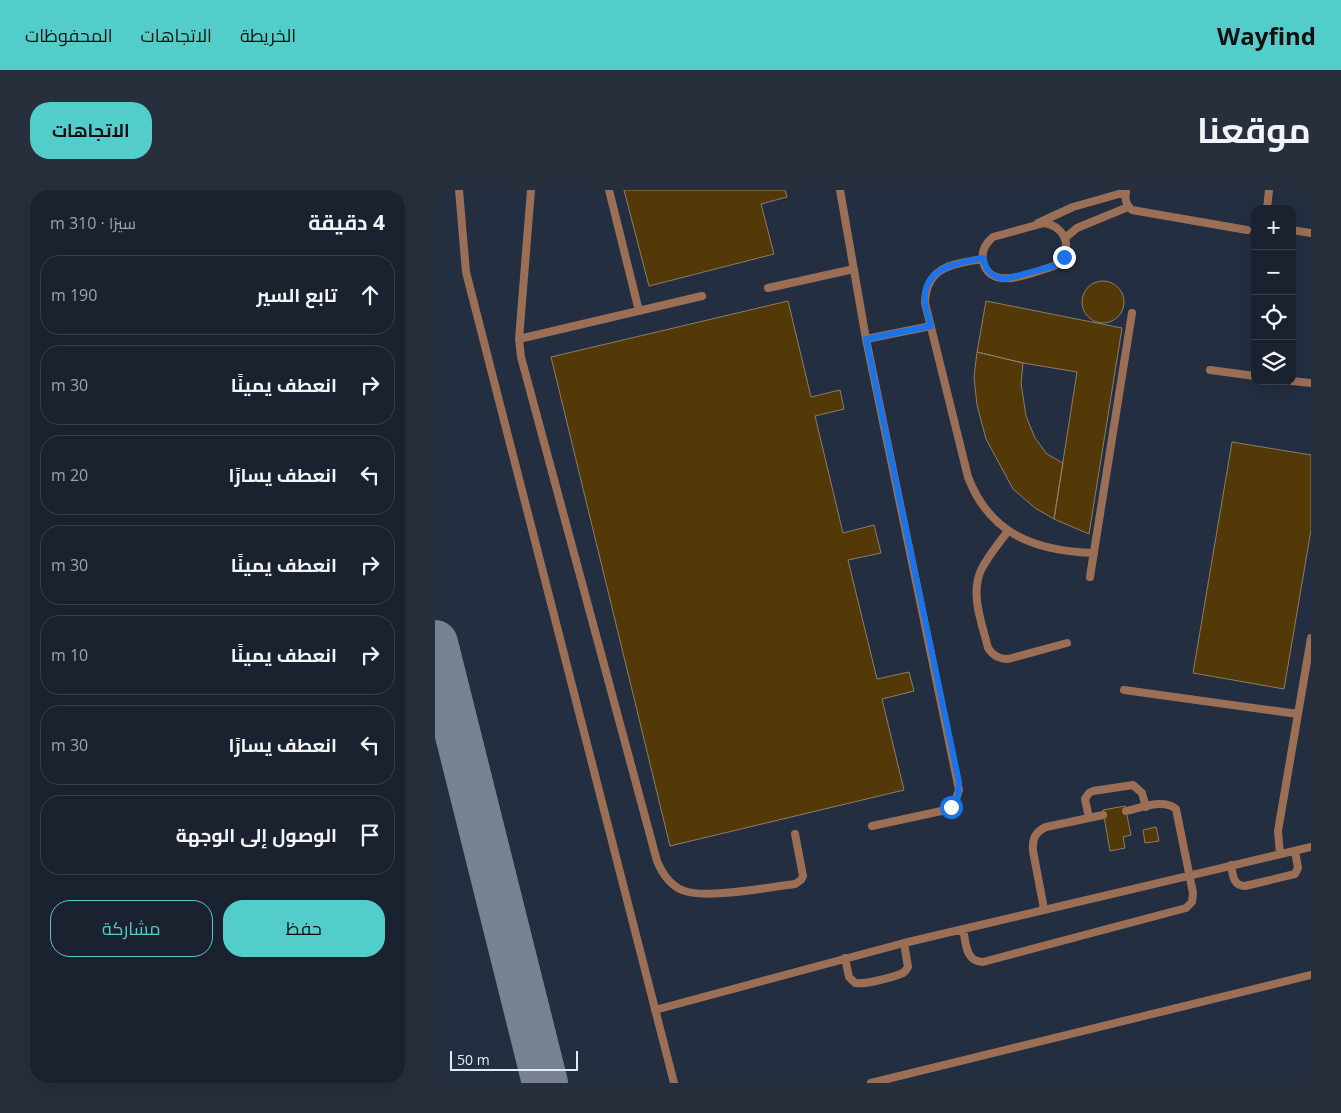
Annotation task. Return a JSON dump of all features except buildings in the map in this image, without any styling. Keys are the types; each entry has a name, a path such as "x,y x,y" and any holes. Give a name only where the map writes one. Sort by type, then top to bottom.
{"lane":[{"path":"459,190 466,272 674,1083"},
{"path":"531,190 519,339 524,367 661,870 674,886 697,894 795,884 803,876 795,834"},
{"path":"609,190 639,311"},
{"path":"840,190 866,339 959,790 955,802 946,810 873,826"},
{"path":"1267,205 1269,190"},
{"path":"1037,224 1050,224 1061,232 1065,238 1066,251 1060,262 1054,266 1012,278 999,278 988,271 983,258 985,246 993,237 1037,224 1073,206 1126,191 1125,200 1129,207 1137,211 1247,230"},
{"path":"1065,238 1077,228 1129,207"},
{"path":"1296,231 1311,233"},
{"path":"983,258 951,264 937,273 927,287 925,304 973,489 986,510 1008,531 1036,544 1058,550 1094,553"},
{"path":"768,288 854,268"},
{"path":"519,339 702,296"},
{"path":"1090,577 1132,313"},
{"path":"866,339 931,326"},
{"path":"1210,370 1251,375"},
{"path":"1296,381 1311,383"},
{"path":"1008,531 987,561 978,581 977,602 988,648 999,658 1008,659 1067,644"},
{"path":"1280,854 1279,832 1311,638"},
{"path":"1124,690 1298,714"},
{"path":"1089,818 1085,799 1089,792 1093,791 1133,785 1142,793 1146,807"},
{"path":"963,928 969,955 974,960 983,962 1186,908 1192,902 1193,897 1175,809 1167,804 1126,811"},
{"path":"1044,909 1032,843 1035,836 1039,830 1046,827 1103,815"},
{"path":"655,1010 963,928 1311,847"},
{"path":"1231,866 1234,880 1239,886 1255,884 1295,874 1298,868 1295,851"},
{"path":"845,958 849,976 855,983 899,974 906,971 908,967 904,943"},
{"path":"871,1083 1311,975"}],"taxiway":[{"path":"435,643 545,1083"}],"route":[{"path":"951,807 958,797 959,782 866,339 931,326 925,304 927,287 937,273 951,264 983,258 984,265 988,271 999,278 1005,279 1054,266 1064,257"}]}
